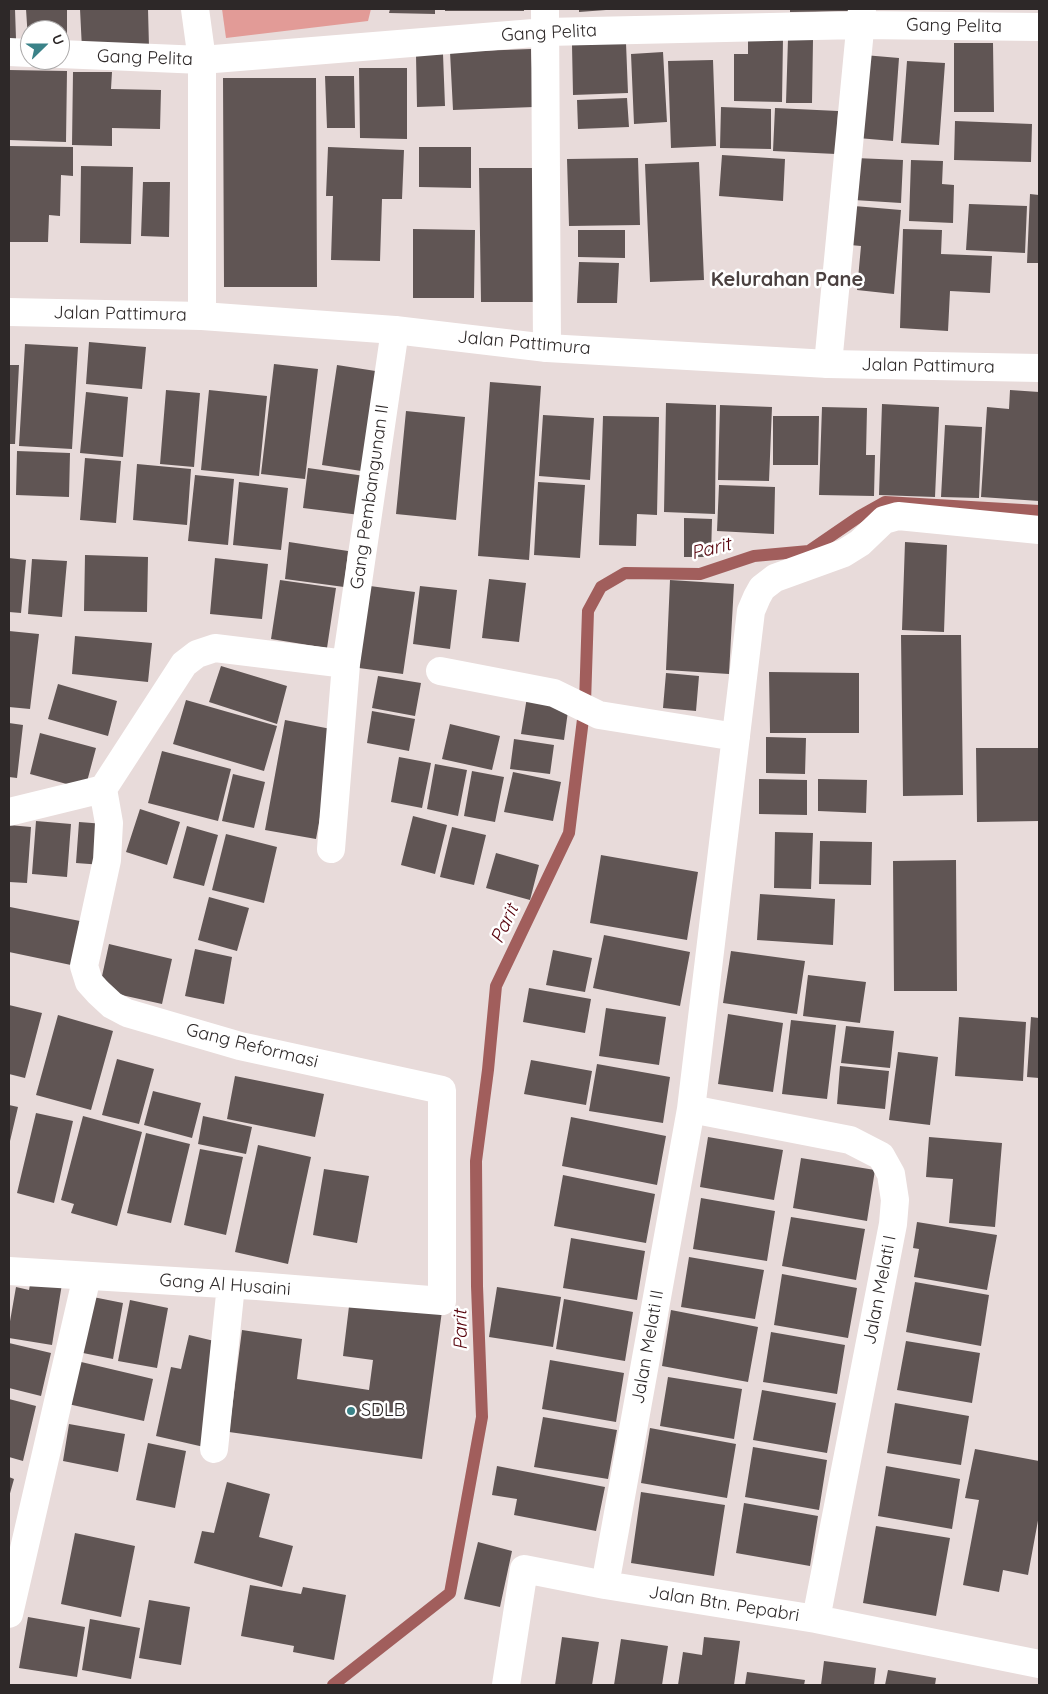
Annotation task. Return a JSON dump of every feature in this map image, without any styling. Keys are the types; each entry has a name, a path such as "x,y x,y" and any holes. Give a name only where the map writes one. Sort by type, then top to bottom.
{"street":[{"path":"195,9 202,60 202,316"},
{"path":"828,364 861,17"},
{"name":"Gang Pelita","path":"70,54 202,60 546,20 861,17 1039,27"},
{"path":"546,20 547,348"},
{"name":"Jalan Pattimura","path":"9,312 202,316 395,330 547,348 828,364 1039,368"},
{"name":"Gang Pembangunan II","path":"331,849 346,664 395,330"},
{"name":"Jalan Melati II","path":"605,1585 691,1109 751,611 756,597 762,588 775,578 844,554 860,544 884,520 898,516 1039,530"},
{"path":"9,812 103,789 184,664 197,654 215,648 346,664"},
{"path":"440,671 554,693 599,715 736,738"},
{"name":"Gang Reformasi","path":"103,789 109,823 107,860 84,966 89,982 112,1005 127,1013 240,1046 442,1090 442,1301"},
{"name":"Jalan Melati I","path":"691,1109 850,1140 881,1156 891,1174 895,1200 892,1224 816,1619"},
{"name":"Gang Al Husaini","path":"9,1271 442,1301"},
{"path":"9,1614 87,1276"},
{"path":"214,1449 231,1285"},
{"name":"Jalan Btn. Pepabri","path":"506,1685 524,1569 605,1585 816,1619 1039,1664"}],"shaded area":[{"path":"222,9 371,9 368,21 226,38"}],"building":[{"path":"9,9 15,9 16,39 9,40"},
{"path":"26,9 67,9 67,20 27,20"},
{"path":"80,9 148,9 149,47 82,49"},
{"path":"390,9 435,9 435,14 389,13"},
{"path":"445,9 524,9 524,11 445,11"},
{"path":"579,9 606,9 606,10 579,12"},
{"path":"790,9 852,9 852,11 790,12"},
{"path":"748,36 783,38 782,102 734,101 734,54 748,54"},
{"path":"788,39 813,40 812,103 786,103"},
{"path":"626,43 628,93 573,95 572,45"},
{"path":"954,43 993,43 994,112 954,112"},
{"path":"531,49 534,107 453,110 450,52"},
{"path":"663,52 667,122 634,124 631,54"},
{"path":"443,54 445,106 417,107 416,55"},
{"path":"864,55 899,58 893,141 858,138"},
{"path":"713,60 716,146 671,148 668,61"},
{"path":"907,61 945,63 939,145 901,143"},
{"path":"359,68 407,68 407,139 360,138"},
{"path":"9,70 67,71 66,142 9,140"},
{"path":"73,72 112,72 111,89 161,90 160,129 112,128 112,146 72,145"},
{"path":"325,76 354,76 355,128 327,128"},
{"path":"223,78 316,78 317,287 224,287"},
{"path":"627,98 629,127 578,129 577,100"},
{"path":"721,107 771,109 771,149 720,148"},
{"path":"775,108 838,111 836,154 773,151"},
{"path":"955,121 1032,124 1031,162 954,160"},
{"path":"9,146 73,147 73,176 61,175 60,216 49,215 48,242 9,242"},
{"path":"328,147 404,150 402,199 382,199 380,261 331,260 333,196 326,196"},
{"path":"419,147 471,147 471,188 419,187"},
{"path":"722,155 785,159 783,201 719,196"},
{"path":"638,158 640,225 569,226 567,159"},
{"path":"855,158 903,160 901,203 854,200"},
{"path":"911,160 943,161 942,184 954,185 953,223 909,221"},
{"path":"699,162 704,280 650,282 645,164"},
{"path":"81,166 133,167 131,244 80,243"},
{"path":"479,168 536,168 537,302 481,302"},
{"path":"143,182 170,182 169,237 141,236"},
{"path":"1030,194 1039,195 1039,263 1027,263"},
{"path":"969,204 1027,206 1025,253 966,250"},
{"path":"854,206 901,210 894,294 857,290 861,246 850,245"},
{"path":"413,229 475,230 474,298 413,298"},
{"path":"903,229 942,230 941,254 992,256 990,293 950,291 948,331 900,328"},
{"path":"578,230 625,230 625,258 578,257"},
{"path":"579,262 619,263 617,303 577,303"},
{"path":"89,342 146,347 142,389 86,384"},
{"path":"25,344 78,347 72,449 19,446"},
{"path":"274,364 318,369 305,479 261,474"},
{"path":"9,365 19,365 15,444 9,444"},
{"path":"337,365 382,372 368,472 322,465"},
{"path":"490,382 541,386 529,560 478,556"},
{"path":"166,390 200,393 194,467 160,464"},
{"path":"209,390 267,396 259,476 201,470"},
{"path":"1010,390 1039,392 1039,501 981,497 987,407 1009,409"},
{"path":"86,392 128,397 123,457 80,453"},
{"path":"666,403 716,405 715,514 664,512"},
{"path":"882,404 939,407 935,497 879,495"},
{"path":"720,405 772,407 769,481 718,480"},
{"path":"822,407 867,408 866,455 875,455 874,496 819,495"},
{"path":"406,411 465,417 456,520 396,514"},
{"path":"543,415 594,418 590,480 539,476"},
{"path":"603,416 659,417 657,515 637,514 636,546 599,545"},
{"path":"773,416 819,416 818,465 773,465"},
{"path":"945,425 982,427 979,498 941,497"},
{"path":"17,451 70,453 69,497 16,495"},
{"path":"85,458 121,461 116,523 80,520"},
{"path":"137,464 191,469 187,525 133,520"},
{"path":"308,468 365,476 360,515 303,508"},
{"path":"195,475 234,479 228,545 188,541"},
{"path":"239,482 288,488 281,550 233,545"},
{"path":"538,482 585,485 580,558 534,555"},
{"path":"719,485 775,487 774,534 717,531"},
{"path":"684,518 712,519 711,557 684,557"},
{"path":"289,542 348,551 344,587 285,579"},
{"path":"905,542 947,545 944,632 902,630"},
{"path":"85,555 148,557 147,612 84,611"},
{"path":"9,558 26,560 21,613 9,612"},
{"path":"215,558 268,564 262,619 210,614"},
{"path":"32,559 67,561 62,617 28,614"},
{"path":"489,579 526,583 519,642 482,638"},
{"path":"280,580 336,588 327,648 271,639"},
{"path":"670,580 734,584 729,674 666,670"},
{"path":"370,586 415,592 403,674 359,668"},
{"path":"420,586 457,590 450,649 413,644"},
{"path":"9,631 39,634 30,709 9,707"},
{"path":"901,635 961,635 963,795 903,796"},
{"path":"75,636 152,643 148,682 72,674"},
{"path":"221,666 287,686 277,724 209,702"},
{"path":"769,672 859,673 859,733 770,733"},
{"path":"666,673 699,676 696,711 663,708"},
{"path":"378,676 421,683 415,716 372,708"},
{"path":"58,684 117,701 108,736 48,719"},
{"path":"527,697 569,704 564,740 521,734"},
{"path":"186,700 277,726 264,771 173,744"},
{"path":"372,711 415,719 409,751 367,743"},
{"path":"285,720 336,730 316,839 265,830"},
{"path":"9,723 23,725 17,778 9,777"},
{"path":"450,724 500,736 492,770 442,759"},
{"path":"40,733 96,748 85,789 30,774"},
{"path":"766,737 806,738 805,774 766,773"},
{"path":"514,739 554,745 550,774 510,769"},
{"path":"976,748 1039,748 1039,821 977,822"},
{"path":"162,751 231,769 218,821 148,803"},
{"path":"399,757 431,763 422,808 391,802"},
{"path":"435,764 467,770 458,816 427,809"},
{"path":"472,771 504,777 495,822 464,816"},
{"path":"513,772 561,782 553,821 504,812"},
{"path":"233,774 265,782 254,828 222,821"},
{"path":"759,779 807,780 807,815 759,814"},
{"path":"818,779 867,780 866,813 818,811"},
{"path":"140,809 180,822 167,865 126,852"},
{"path":"413,816 447,825 435,874 401,865"},
{"path":"36,821 71,824 67,877 32,874"},
{"path":"79,822 105,824 103,865 76,863"},
{"path":"9,825 31,827 27,883 9,882"},
{"path":"187,826 218,835 204,886 173,878"},
{"path":"452,827 486,835 474,885 440,877"},
{"path":"775,832 813,833 811,889 774,888"},
{"path":"226,834 277,847 264,903 212,890"},
{"path":"820,841 872,842 871,885 819,884"},
{"path":"496,853 539,865 530,900 486,888"},
{"path":"601,855 698,872 687,940 590,923"},
{"path":"956,860 957,991 894,991 893,861"},
{"path":"760,894 835,899 833,945 757,940"},
{"path":"209,897 249,908 237,951 198,940"},
{"path":"10,907 80,921 71,965 9,952"},
{"path":"604,935 690,952 680,1006 593,988"},
{"path":"109,944 172,959 162,1004 99,990"},
{"path":"195,949 232,957 224,1004 185,996"},
{"path":"553,950 592,958 585,992 546,985"},
{"path":"731,951 805,961 797,1014 723,1003"},
{"path":"808,975 866,982 860,1023 803,1016"},
{"path":"529,988 591,999 585,1033 523,1022"},
{"path":"9,1005 42,1013 25,1078 9,1074"},
{"path":"606,1008 666,1017 659,1065 599,1056"},
{"path":"728,1014 783,1023 773,1092 718,1084"},
{"path":"58,1015 113,1031 91,1110 36,1095"},
{"path":"959,1017 1026,1022 1023,1081 955,1076"},
{"path":"1031,1017 1039,1018 1039,1078 1027,1077"},
{"path":"791,1020 836,1025 827,1099 782,1094"},
{"path":"846,1026 894,1031 890,1068 841,1063"},
{"path":"898,1052 938,1057 930,1125 889,1120"},
{"path":"117,1059 154,1069 139,1124 102,1115"},
{"path":"531,1060 592,1071 586,1105 524,1094"},
{"path":"597,1064 670,1077 663,1123 589,1111"},
{"path":"840,1066 889,1071 885,1109 837,1104"},
{"path":"235,1076 324,1094 315,1137 227,1119"},
{"path":"153,1091 201,1103 192,1138 144,1125"},
{"path":"9,1105 18,1107 10,1141 9,1141"},
{"path":"36,1113 73,1121 54,1203 17,1193"},
{"path":"83,1116 142,1132 117,1226 71,1213 74,1204 61,1200"},
{"path":"203,1116 252,1127 246,1154 198,1144"},
{"path":"571,1117 666,1136 657,1185 562,1166"},
{"path":"146,1133 190,1144 171,1223 127,1213"},
{"path":"708,1137 783,1150 774,1200 700,1187"},
{"path":"929,1137 1002,1143 995,1227 949,1223 953,1179 926,1177"},
{"path":"258,1145 311,1157 288,1264 235,1252"},
{"path":"200,1149 243,1157 226,1235 184,1225"},
{"path":"801,1158 875,1170 867,1221 793,1208"},
{"path":"324,1169 369,1176 357,1243 313,1235"},
{"path":"563,1175 655,1194 646,1243 554,1226"},
{"path":"701,1198 775,1211 767,1261 693,1249"},
{"path":"791,1217 865,1229 856,1280 782,1266"},
{"path":"917,1222 997,1235 987,1290 914,1277 919,1249 913,1248"},
{"path":"571,1238 645,1251 637,1300 563,1288"},
{"path":"689,1257 764,1270 755,1319 681,1307"},
{"path":"782,1274 857,1288 848,1338 774,1325"},
{"path":"31,1279 62,1284 52,1345 9,1338 16,1287 29,1290"},
{"path":"915,1282 989,1295 981,1346 906,1332"},
{"path":"497,1287 561,1297 553,1347 489,1337"},
{"path":"88,1296 123,1303 113,1359 78,1352"},
{"path":"350,1298 442,1311 422,1459 229,1432 242,1330 302,1339 297,1379 369,1390 373,1360 343,1356"},
{"path":"564,1299 633,1312 625,1361 556,1349"},
{"path":"130,1300 168,1308 157,1368 118,1361"},
{"path":"671,1310 758,1327 748,1382 662,1366"},
{"path":"771,1332 845,1345 837,1394 763,1382"},
{"path":"189,1335 227,1344 204,1447 156,1436 171,1367 181,1369"},
{"path":"906,1341 980,1353 972,1403 897,1390"},
{"path":"9,1343 51,1353 41,1396 9,1388"},
{"path":"550,1360 624,1373 616,1422 542,1409"},
{"path":"77,1361 153,1379 144,1421 68,1404"},
{"path":"668,1377 742,1389 734,1439 660,1426"},
{"path":"762,1390 836,1403 827,1453 753,1440"},
{"path":"9,1399 36,1406 23,1461 9,1457"},
{"path":"895,1403 969,1416 961,1465 887,1453"},
{"path":"543,1417 617,1430 608,1479 534,1467"},
{"path":"69,1424 125,1434 118,1472 63,1461"},
{"path":"650,1428 736,1444 727,1498 641,1483"},
{"path":"148,1443 186,1451 175,1508 136,1500"},
{"path":"753,1447 827,1460 819,1510 745,1497"},
{"path":"975,1449 1039,1461 1039,1515 1028,1575 1003,1570 999,1592 963,1585 979,1500 965,1498"},
{"path":"497,1466 605,1487 596,1531 514,1515 517,1499 492,1495"},
{"path":"886,1466 960,1479 952,1529 878,1516"},
{"path":"9,1477 14,1479 9,1497"},
{"path":"227,1482 270,1494 259,1537 293,1546 282,1587 194,1563 202,1531 214,1533"},
{"path":"641,1492 725,1505 714,1576 631,1563"},
{"path":"744,1503 818,1516 810,1566 736,1553"},
{"path":"876,1526 950,1538 936,1616 863,1603"},
{"path":"75,1533 135,1546 121,1617 61,1604"},
{"path":"478,1542 512,1551 500,1607 464,1599"},
{"path":"250,1585 301,1594 303,1587 346,1595 334,1660 293,1652 294,1646 241,1636"},
{"path":"149,1600 190,1607 181,1665 139,1658"},
{"path":"28,1617 85,1627 77,1677 19,1668"},
{"path":"90,1619 140,1628 131,1679 82,1670"},
{"path":"562,1637 599,1642 592,1685 555,1685"},
{"path":"704,1637 740,1641 734,1685 678,1685 683,1652 702,1655"},
{"path":"621,1639 668,1646 662,1685 614,1685"},
{"path":"824,1661 876,1668 874,1685 821,1685"},
{"path":"888,1670 936,1678 935,1685 885,1685"},
{"path":"747,1672 805,1680 804,1685 745,1685"}],"waterway":[{"name":"Parit","path":"333,1685 450,1593 482,1417 477,1286 476,1161 488,1070 496,986 569,833 585,703 588,611 601,587 625,573 700,574 754,556 809,551 860,516 885,502 1039,511"}],"place":[{"name":"SDLB","path":"351,1411"}],"district":[{"name":"Kelurahan Pane","path":"787,280"}]}
